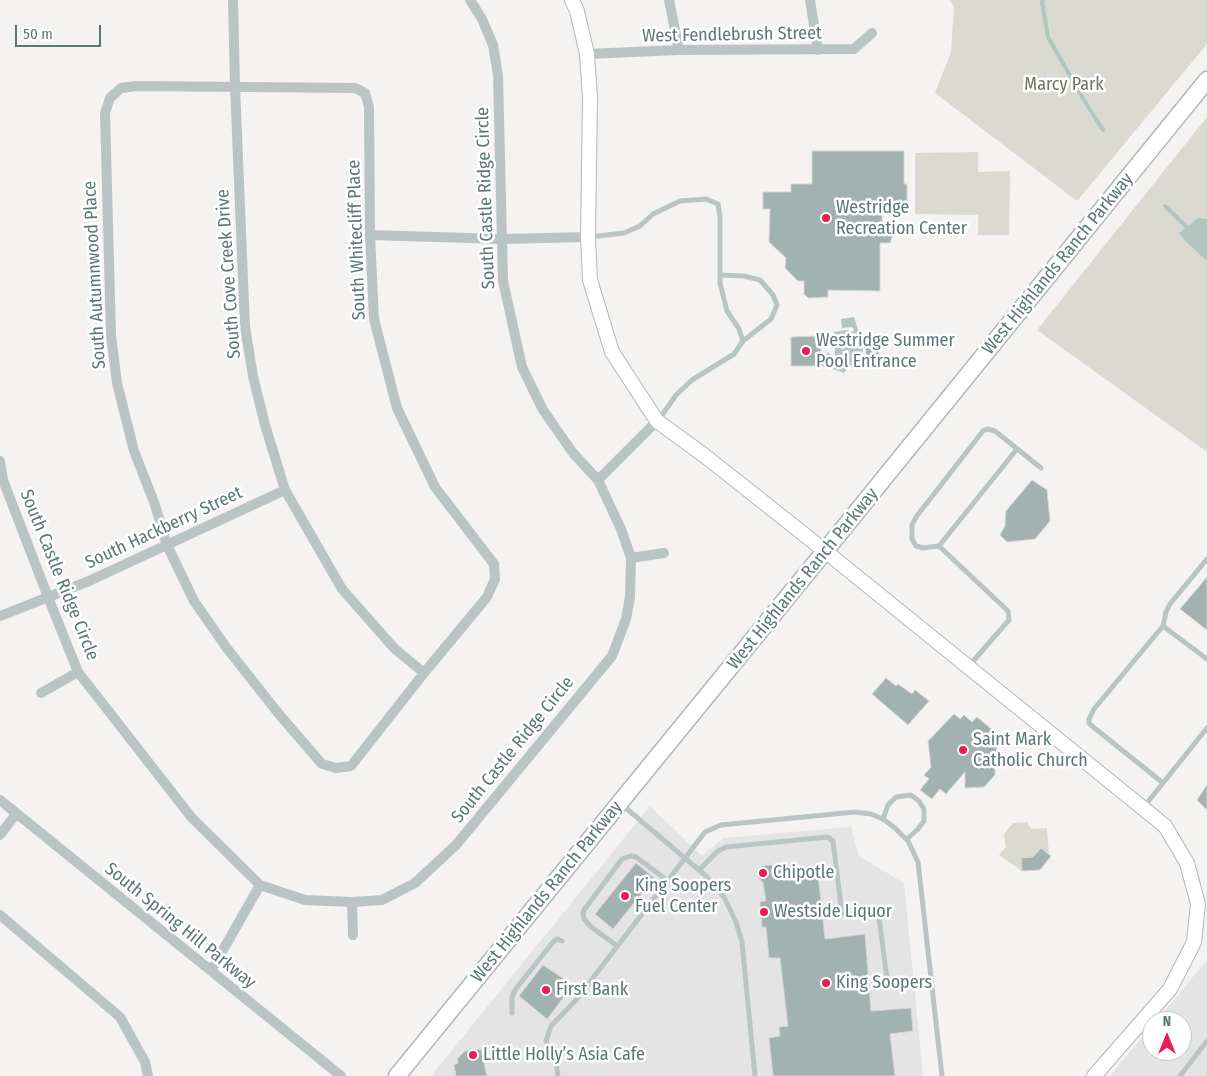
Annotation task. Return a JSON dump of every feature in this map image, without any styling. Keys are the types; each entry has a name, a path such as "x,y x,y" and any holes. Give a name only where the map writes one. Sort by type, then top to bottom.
{"main road":[{"name":"West Highlands Ranch Parkway","path":"397,1076 1207,80"}],"street":[{"name":"South Cove Creek Drive","path":"233,0 234,86 245,327 253,376 285,490 342,589 394,648 424,673"},
{"name":"South Castle Ridge Circle","path":"0,461 4,480 78,672 192,818 260,885 305,900 352,902 382,900 415,883 456,845 612,656 626,620 630,597 631,558 621,529 598,480 573,453 543,410 522,367 503,281 498,75 493,45 482,19 470,0"},
{"path":"572,0 577,10 587,54 590,98 588,237 590,280 612,352 657,421 705,456 825,551 1165,826 1187,863 1198,904 1202,910 1194,942 1170,989 1094,1076"},
{"path":"669,0 679,50"},
{"path":"810,0 818,50"},
{"name":"West Fendlebrush Street","path":"587,54 679,50 854,49 872,33"},
{"name":"South Autumnwood Place","path":"234,86 136,86 121,88 110,98 105,113 111,335 117,383 134,451 154,502 167,545 194,601 226,647 278,713 322,764 336,768 351,766 424,673"},
{"name":"South Whitecliff Place","path":"234,86 355,88 365,93 369,107 370,235 374,318 397,408 435,487 494,564 496,579 487,597 424,673"},
{"path":"370,235 502,239 588,237"},
{"path":"598,480 657,421"},
{"name":"South Hackberry Street","path":"0,616 89,581 285,490"},
{"path":"631,558 664,553"},
{"path":"41,694 78,672"},
{"name":"South Spring Hill Parkway","path":"0,800 341,1076"},
{"path":"0,835 16,814"},
{"path":"211,971 260,885"},
{"path":"352,902 353,935"},
{"path":"0,915 120,1018 145,1062 148,1076"}],"lane":[{"path":"588,237 624,233 640,226 653,214 680,201 706,199 718,204 720,217 720,283 727,311 739,329 743,341"},
{"path":"657,421 676,395 692,380 734,354 743,341 771,318 776,305 773,294 760,280 744,276 720,275"},
{"path":"1016,449 939,546 923,548 916,546 912,540 912,525 916,517 983,431 991,429 1040,468"},
{"path":"939,546 1008,611 1010,616 1009,620 968,667"},
{"path":"1163,782 1092,726 1089,719 1094,709 1163,626 1170,604 1207,559"},
{"path":"1163,626 1207,659"},
{"path":"1142,808 1207,728"},
{"path":"882,819 888,805 896,798 911,795 920,801 924,809 924,821 907,839"},
{"path":"620,803 715,885 736,922 742,942 755,1076"},
{"path":"558,1076 556,1063 546,1041 546,1035 551,1026 576,1000 705,832 721,825 855,812 871,814 882,819 907,839 920,868 942,1076"},
{"path":"699,870 718,851 726,848 828,837 833,841 842,914 876,914 879,918 888,986"},
{"path":"617,946 590,926 584,919 583,913 622,859 627,856 636,857 668,881"},
{"path":"512,1013 512,998 515,990 553,942 557,939 562,940"},
{"path":"1180,1076 1207,1041"}],"shaded area":[{"path":"1198,218 1207,219 1207,261 1179,233"},
{"path":"854,317 862,342 863,352 860,365 847,368 844,373 833,369 835,353 834,332 847,330 853,332 854,329 852,327 842,328 841,319"},
{"path":"650,806 702,856 723,838 851,827 859,856 904,883 923,1076 431,1076"},
{"path":"1207,960 1207,1076 1110,1076 1142,1037 1142,1061 1192,1061 1192,1011 1164,1011"}],"green space":[{"name":"Marcy Park","path":"949,0 1207,0 1207,44 1077,201 935,93 951,52 954,6"},
{"path":"1207,117 1207,452 1037,330"},
{"path":"978,152 978,172 1010,171 1009,235 978,235 978,215 915,214 915,153"},
{"path":"1028,822 1032,829 1047,828 1049,855 1041,848 1033,857 1021,858 1022,871 999,855 1006,847 1004,834 1013,823"}],"building":[{"name":"Westridge Recreation Center","path":"812,151 904,151 904,184 907,184 907,206 882,207 882,226 891,226 893,235 890,243 880,243 880,291 828,290 828,297 808,298 804,294 804,281 798,281 785,268 786,258 769,242 770,209 763,209 763,192 791,192 791,184 812,184"},
{"name":"Westridge Summer Pool Entrance","path":"821,336 821,356 829,353 833,357 833,362 825,366 791,366 791,337"},
{"path":"866,342 879,342 879,361 866,361"},
{"path":"1032,480 1047,490 1050,521 1035,539 1007,542 1000,535 1005,526 1006,511"},
{"path":"1207,577 1207,630 1180,609"},
{"path":"886,678 896,686 898,684 912,694 915,690 929,701 908,725 872,694"},
{"name":"Saint Mark Catholic Church","path":"954,714 960,719 964,715 972,722 977,717 996,733 997,758 991,766 995,769 995,775 984,787 965,788 965,772 946,794 940,789 932,799 920,790 929,779 924,775 931,767 928,741"},
{"path":"1207,785 1207,810 1197,800"},
{"path":"1041,848 1051,856 1040,870 1022,871 1021,858 1033,857"},
{"name":"King Soopers Fuel Center","path":"636,863 654,878 613,929 595,914"},
{"name":"King Soopers","path":"771,865 777,870 817,865 825,939 865,934 871,1011 911,1008 913,1031 890,1034 895,1076 773,1076 769,1038 780,1036 779,1027 788,1026 780,958 769,958 766,927 762,927 760,902 766,901 763,883 758,877 758,870 763,866"},
{"name":"First Bank","path":"543,965 573,985 547,1019 519,996"},
{"path":"481,1049 487,1076 456,1076 454,1065 458,1063 457,1059 465,1051"}],"waterway":[{"path":"1043,0 1048,37 1103,130"},
{"path":"1165,206 1189,229"}],"place":[{"name":"Westridge Recreation Center","path":"826,218"},
{"name":"Westridge Summer Pool Entrance","path":"806,351"},
{"name":"Saint Mark Catholic Church","path":"963,750"},
{"name":"Chipotle","path":"763,873"},
{"name":"King Soopers Fuel Center","path":"625,896"},
{"name":"Westside Liquor","path":"764,912"},
{"name":"King Soopers","path":"826,983"},
{"name":"First Bank","path":"546,990"},
{"name":"Little Holly’s Asia Cafe","path":"473,1055"}]}
